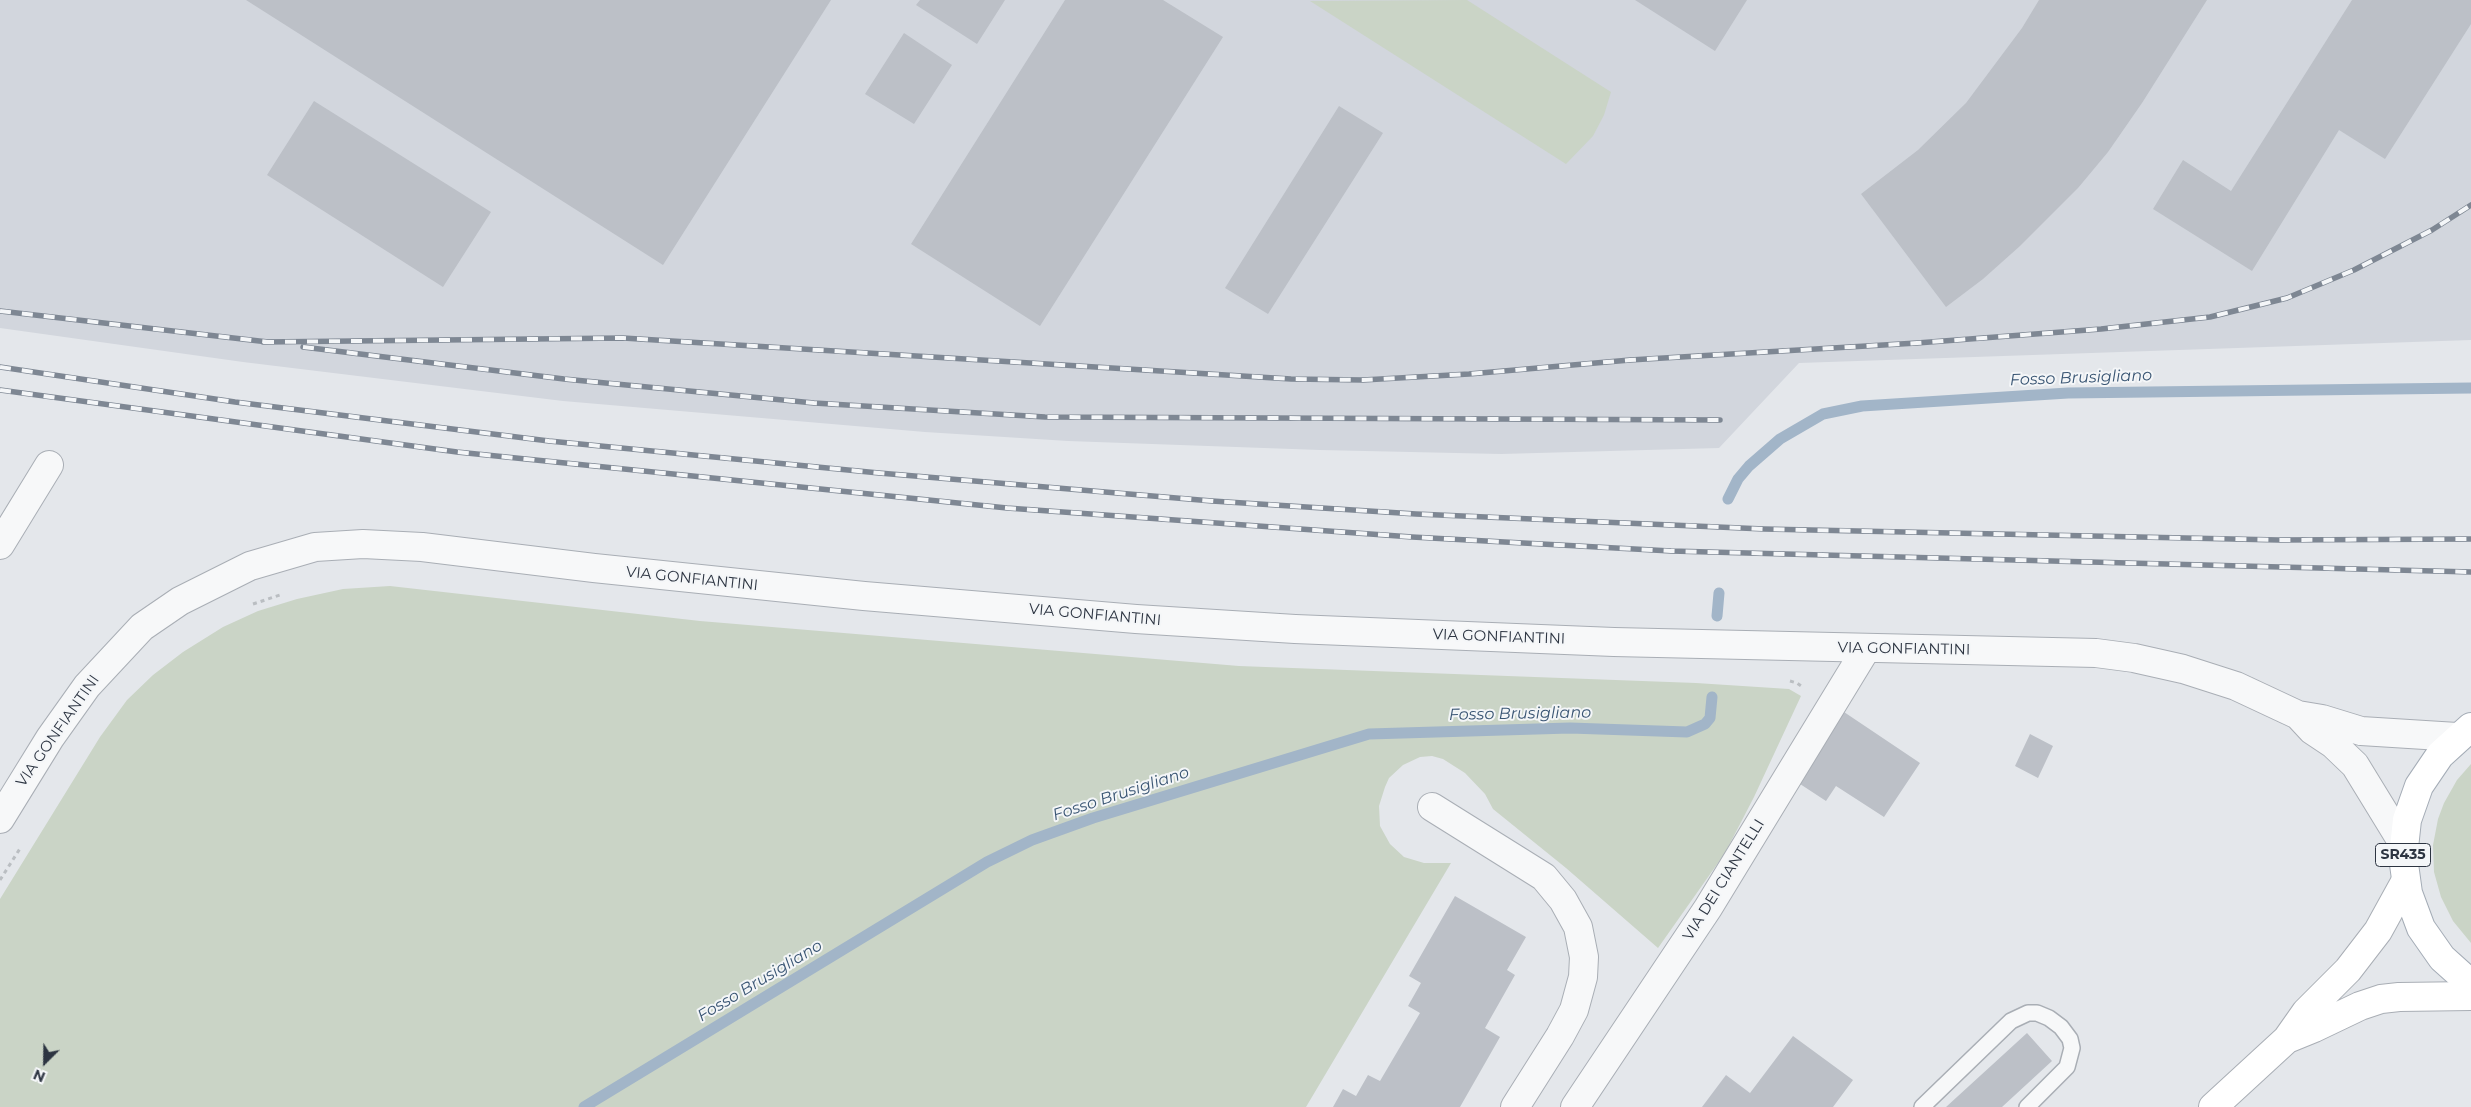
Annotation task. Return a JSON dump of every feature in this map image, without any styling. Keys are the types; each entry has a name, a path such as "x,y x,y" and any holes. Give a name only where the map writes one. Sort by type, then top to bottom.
{"main road":[{"name":"SR435","path":"2464,732 2432,765 2419,786 2410,809 2404,845 2405,882 2411,905 2427,939 2450,967 2471,984"},
{"name":"SR435","path":"2213,1107 2286,1038 2306,1012 2348,970 2370,941 2405,882"},
{"name":"SR435","path":"2286,1038 2381,999 2471,996"}],"street":[{"path":"0,546 49,465"},
{"name":"VIA GONFIANTINI","path":"0,819 50,738 87,686 142,627 180,601 250,566 315,547 363,544 422,547 754,586 1136,619 1295,629 1614,642 2096,653 2162,663 2214,678 2268,700 2298,715 2322,719 2368,732 2464,732"},
{"name":"VIA DEI CIANTELLI","path":"1575,1107 1708,908 1866,649"},
{"name":"VIA GONFIANTINI","path":"2298,715 2312,730 2333,744 2355,765 2404,845"},
{"path":"1432,807 1544,878 1563,900 1578,927 1584,957 1583,977 1574,1010 1556,1043 1515,1107"}],"lane":[{"path":"1922,1107 2011,1021 2028,1013 2037,1012 2049,1018 2061,1028 2070,1039 2072,1048 2067,1067 2054,1083 2027,1107"}],"path":[{"path":"252,604 290,591"},
{"path":"1789,681 1803,687 1806,693"},
{"path":"0,880 25,839"}],"shaded area":[{"path":"0,0 2471,0 2471,340 1799,363 1719,448 1501,454 1068,441 925,432 563,401 243,362 0,328"}],"green space":[{"path":"1467,0 1611,92 1604,115 1593,136 1566,164 1310,1"},
{"path":"390,586 700,621 1239,666 1696,683 1789,689 1801,696 1754,797 1725,853 1658,948 1566,868 1493,809 1485,794 1465,773 1443,759 1432,756 1420,757 1403,765 1389,778 1385,787 1379,806 1380,826 1390,844 1404,857 1424,863 1451,863 1306,1107 0,1107 0,899 100,737 127,700 153,675 183,652 223,627 258,611 297,599 343,589"},
{"path":"2471,764 2471,943 2453,921 2441,897 2434,872 2433,845 2438,819 2444,803 2457,780"}],"building":[{"path":"246,0 831,0 663,265"},
{"path":"920,0 1005,0 977,44 916,5"},
{"path":"1065,0 1163,0 1223,37 1040,326 911,244"},
{"path":"1635,0 1747,0 1715,51"},
{"path":"2039,0 2207,0 2142,103 2108,152 2078,188 2020,246 1983,279 1946,307 1861,194 1918,150 1966,103 2022,28"},
{"path":"2352,0 2471,0 2471,24 2385,159 2339,130 2252,271 2153,209 2183,160 2231,191"},
{"path":"904,33 952,65 914,124 865,94"},
{"path":"314,101 491,212 443,287 267,175"},
{"path":"1339,106 1383,133 1268,314 1225,288"},
{"path":"1844,712 1920,763 1884,817 1836,786 1826,801 1797,782"},
{"path":"2030,734 2053,746 2038,778 2015,766"},
{"path":"1455,896 1526,937 1507,970 1515,975 1485,1028 1500,1037 1460,1107 1333,1107 1343,1089 1356,1096 1368,1075 1380,1081 1420,1013 1408,1006 1421,983 1409,976"},
{"path":"2027,1033 2052,1061 2002,1107 1946,1107"},
{"path":"1793,1036 1853,1080 1833,1107 1702,1107 1726,1075 1750,1093"}],"waterway":[{"name":"Fosso Brusigliano","path":"1728,499 1738,479 1749,466 1780,439 1823,414 1862,406 2068,393 2471,388"},
{"name":"Fosso Brusigliano","path":"1717,616 1719,593"},
{"name":"Fosso Brusigliano","path":"584,1107 987,862 1032,840 1093,818 1369,734 1570,728 1687,732 1705,724 1710,718 1712,697"}],"railway":[{"path":"263,342 623,338 1291,379 1363,380 1469,374 1630,360 1917,343 2101,329 2210,317 2287,298 2354,270 2432,230 2471,205"},
{"path":"0,311 268,342"},
{"path":"303,347 564,379 814,403 1045,417 1720,420"},
{"path":"0,367 235,402 549,441 879,473 1212,501 1416,514 1764,529 2279,540 2471,539"},
{"path":"0,390 457,452 1007,508 1412,537 1671,551 2471,572"}]}
